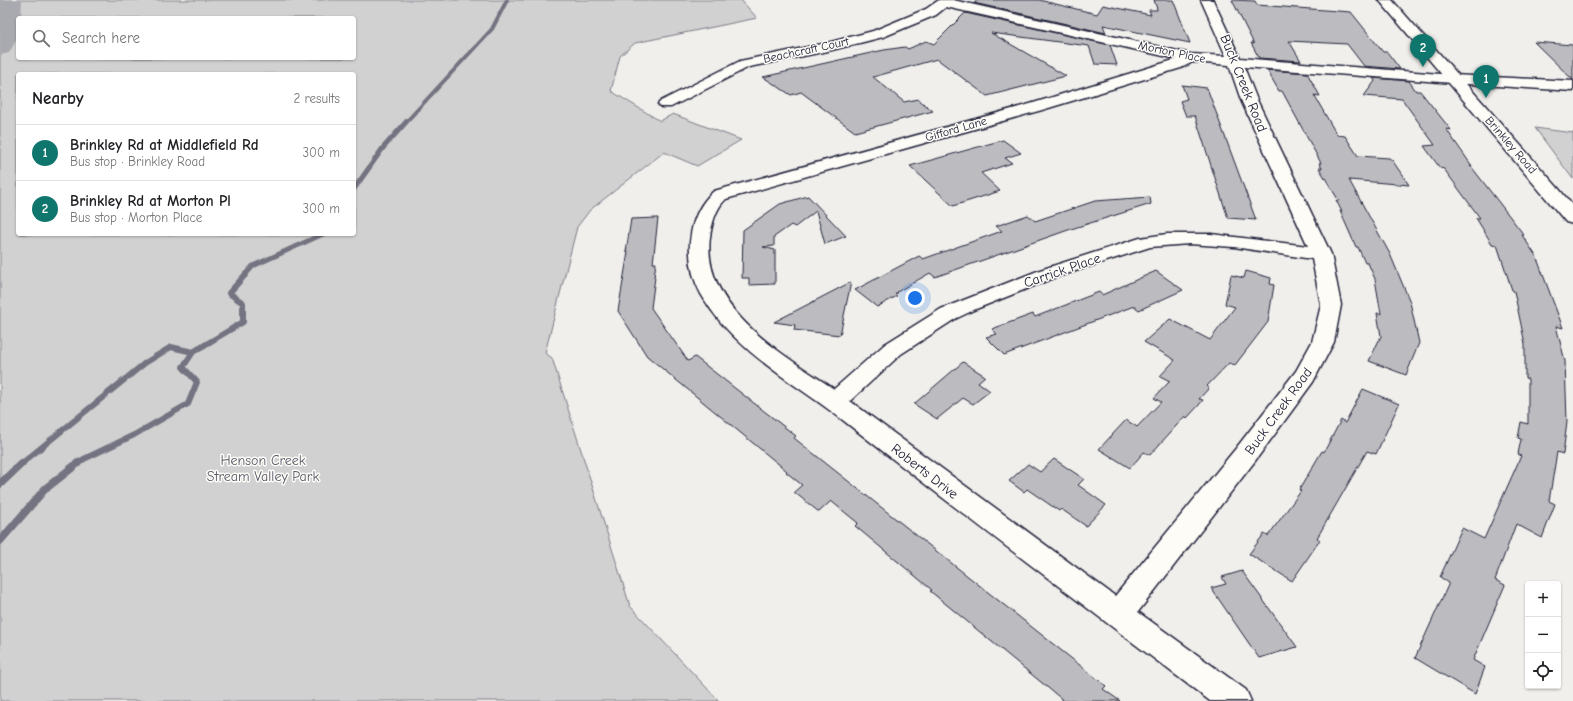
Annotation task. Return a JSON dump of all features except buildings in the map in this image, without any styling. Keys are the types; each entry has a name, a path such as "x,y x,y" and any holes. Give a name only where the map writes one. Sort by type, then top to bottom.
{"street":[{"name":"Buck Creek Road","path":"1118,615 1246,454 1305,376 1323,342 1331,305 1322,254 1249,100 1235,63 1207,0"},
{"name":"Brinkley Road","path":"1385,0 1573,218"},
{"name":"Morton Place","path":"945,2 1191,58 1235,63 1453,79 1573,86"},
{"name":"Beachcraft Court","path":"666,104 745,64 828,47 878,34 914,20 945,2"},
{"name":"Gifford Lane","path":"720,195 1036,107 1176,65 1191,58"},
{"name":"Roberts Drive","path":"720,195 705,218 699,245 700,266 707,285 718,305 760,348 835,401 959,497 1235,701"},
{"name":"Carrick Place","path":"835,401 893,349 948,314 969,304 1048,274 1147,242 1161,239 1198,239 1322,254"}],"green space":[{"name":"Henson Creek Stream Valley Park","path":"0,0 741,0 757,18 635,43 620,56 611,91 660,121 673,114 741,140 697,166 664,152 590,210 577,227 545,353 552,358 630,606 719,701 0,701"},
{"path":"1535,128 1573,133 1573,179"}],"waterway":[{"path":"0,48 7,35 11,0"},
{"path":"406,122 492,29 507,0"},
{"path":"356,186 383,148 407,121"},
{"path":"245,275 253,266 319,236"},
{"path":"193,352 243,322 243,303 229,293 246,274"},
{"path":"21,464 145,363 171,347 193,352"},
{"path":"77,464 84,459 134,435 188,404 197,382 183,367 193,352"},
{"path":"0,484 22,463"},
{"path":"0,541 45,489 78,463"}],"place":[{"name":"Brinkley Rd at Morton Pl","path":"1423,67"},
{"name":"Brinkley Rd at Middlefield Rd","path":"1486,98"}]}
